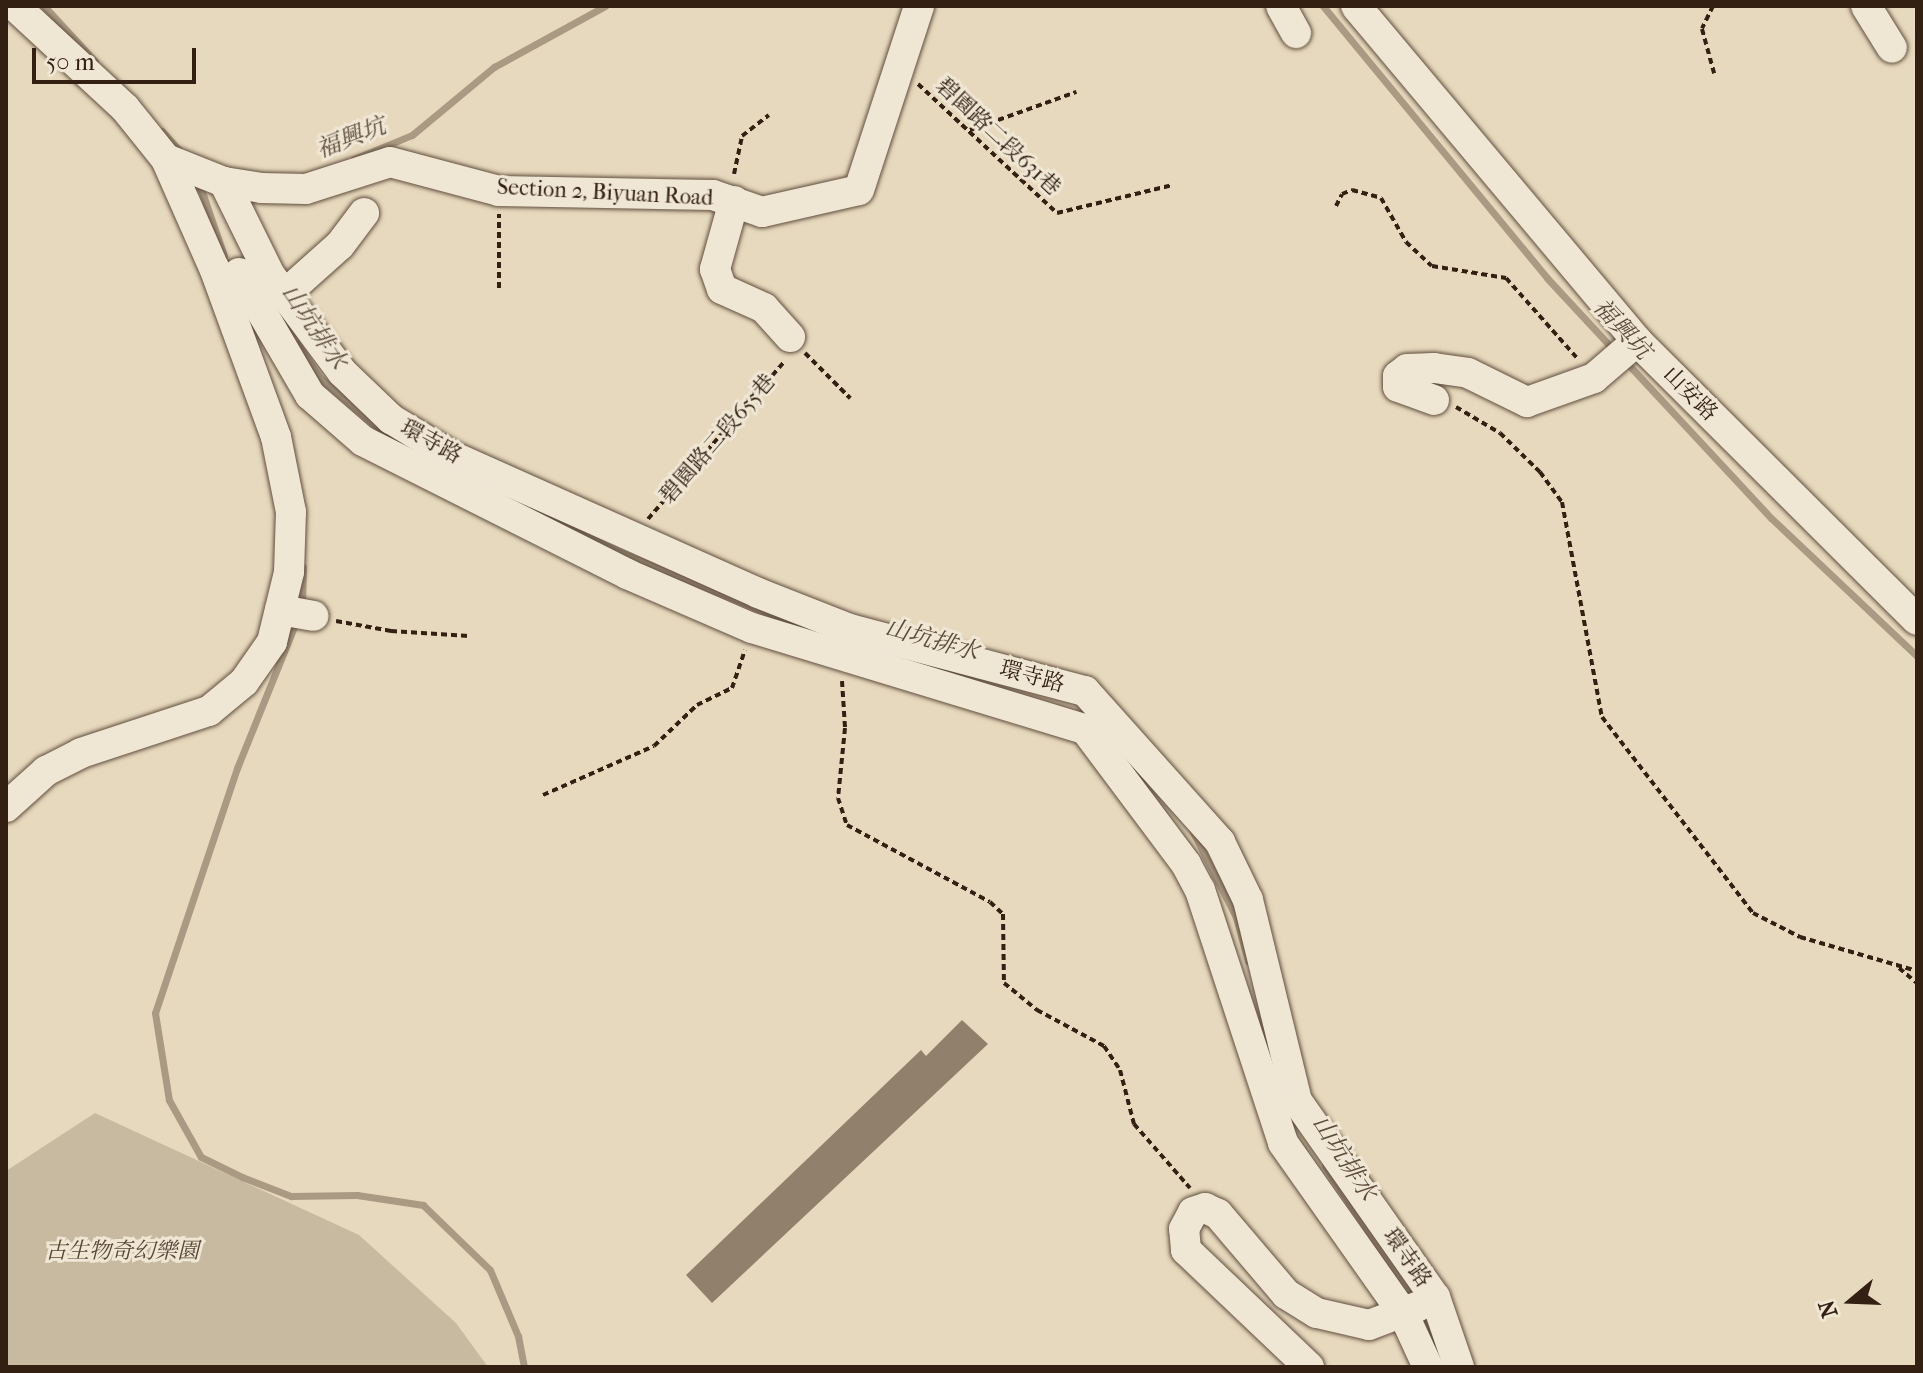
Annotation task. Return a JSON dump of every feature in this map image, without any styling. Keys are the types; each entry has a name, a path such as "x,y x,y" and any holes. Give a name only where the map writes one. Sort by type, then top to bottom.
{"street":[{"path":"6,807 46,771 81,753 209,711 244,682 265,652 280,610 289,572 291,512 276,437 226,270 166,159 115,97 15,6"},
{"name":"Section 2, Biyuan Road","path":"166,159 224,182 306,189 390,162 499,191 713,195 762,212 859,190 919,6"},
{"path":"1281,6 1296,33"},
{"name":"山安路","path":"1356,6 1637,341 1917,620"},
{"path":"1866,6 1892,48"},
{"name":"環寺路","path":"224,182 277,285 342,372 391,419 631,558"},
{"path":"734,201 715,269 722,289 764,308 790,337"},
{"path":"226,270 277,285 340,245 364,213"},
{"name":"環寺路","path":"226,270 310,395 363,441 752,611 845,640 1085,729 1206,852 1248,900 1297,1101 1418,1306 1459,1367"},
{"path":"1434,400 1398,387 1398,376 1407,369 1434,368 1468,373 1527,402 1594,378 1637,341"},
{"path":"280,610 313,616"},
{"name":"環寺路","path":"845,640 1085,691 1206,852 1200,890 1283,1143 1418,1306 1428,1367"},
{"path":"1309,1367 1186,1250 1184,1229 1193,1212 1205,1208 1218,1214 1286,1294 1317,1313 1369,1325 1418,1306"}],"path":[{"path":"1713,6 1702,29 1714,73"},
{"name":"碧園路二段631巷","path":"901,65 1057,213 1173,185"},
{"path":"970,130 1076,92"},
{"path":"734,201 731,184 742,136 769,115"},
{"path":"1336,206 1342,194 1352,190 1381,198 1406,242 1432,266 1506,278 1594,378"},
{"path":"499,191 499,288"},
{"path":"790,337 850,398"},
{"name":"碧園路二段655巷","path":"631,558 789,357 790,337"},
{"path":"1434,400 1500,433 1540,472 1562,502 1602,717 1753,913 1800,937 1917,971"},
{"path":"543,795 654,746 697,705 732,688 752,611"},
{"path":"313,616 391,631 469,636"},
{"path":"845,640 845,728 838,798 847,825 990,902 1003,914 1004,983 1037,1010 1104,1046 1120,1070 1134,1124 1218,1214"},
{"path":"1897,966 1917,983"}],"green space":[{"name":"古生物奇幻樂園","path":"95,1113 359,1235 456,1323 488,1367 6,1367 6,1171"}],"building":[{"path":"962,1020 988,1044 712,1303 686,1275 921,1050 926,1056"}],"waterway":[{"name":"福興坑","path":"44,6 95,61"},
{"name":"福興坑","path":"354,159 412,135 494,67 605,6"},
{"name":"福興坑","path":"1323,6 1547,278 1614,350"},
{"name":"福興坑","path":"162,131 183,154"},
{"path":"198,180 224,256"},
{"name":"山坑排水","path":"297,344 319,377 395,442"},
{"name":"福興坑","path":"1626,362 1771,518 1917,656"},
{"name":"山坑排水","path":"507,497 616,551 792,622"},
{"path":"302,607 303,567"},
{"path":"296,622 237,768 155,1013 169,1100 201,1157 242,1177 291,1196 357,1195 423,1205 490,1270 518,1336 524,1367"},
{"name":"山坑排水","path":"1192,830 1236,917 1248,961"},
{"name":"山坑排水","path":"1325,1166 1413,1299"},
{"name":"山坑排水","path":"1422,1313 1435,1350"}]}
